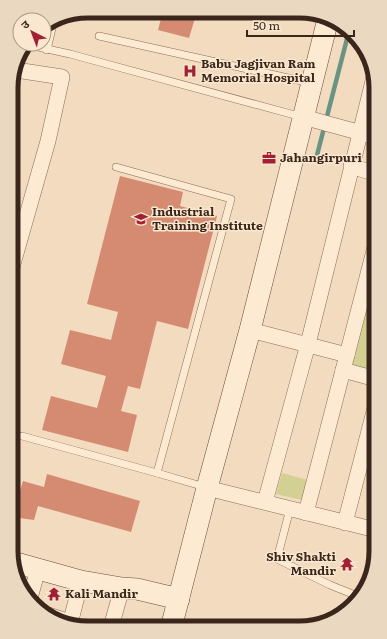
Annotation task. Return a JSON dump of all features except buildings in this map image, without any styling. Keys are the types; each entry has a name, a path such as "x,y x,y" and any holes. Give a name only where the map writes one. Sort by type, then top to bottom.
{"street":[{"path":"173,621 250,330 327,23"},
{"path":"18,246 48,141 62,77 25,74"},
{"path":"265,502 308,344 369,97"},
{"path":"302,118 369,135"},
{"path":"351,166 369,172"},
{"path":"306,513 347,355 369,289"},
{"path":"250,330 347,355"},
{"path":"343,370 369,377"},
{"path":"345,523 369,431"},
{"path":"207,488 369,528"},
{"path":"19,564 81,581 137,589 179,599"},
{"path":"32,592 38,569"},
{"path":"71,619 81,581"},
{"path":"113,621 122,588"}],"lane":[{"path":"99,36 311,83"},
{"path":"52,51 70,54 302,118"},
{"path":"116,167 231,199 158,473"},
{"path":"22,436 207,488"},
{"path":"290,508 277,559 330,585 354,594"}],"shaded area":[{"path":"369,295 369,369 351,365"},
{"path":"282,473 311,481 306,501 276,494"}],"waterway":[{"path":"316,159 347,38"}],"place":[{"name":"Babu Jagjivan Ram Memorial Hospital","path":"190,71"},
{"name":"Jahangirpuri","path":"269,158"},
{"name":"Industrial Training Institute","path":"141,219"},
{"name":"Shiv Shakti Mandir","path":"347,564"},
{"name":"Kali Mandir","path":"54,594"}]}
